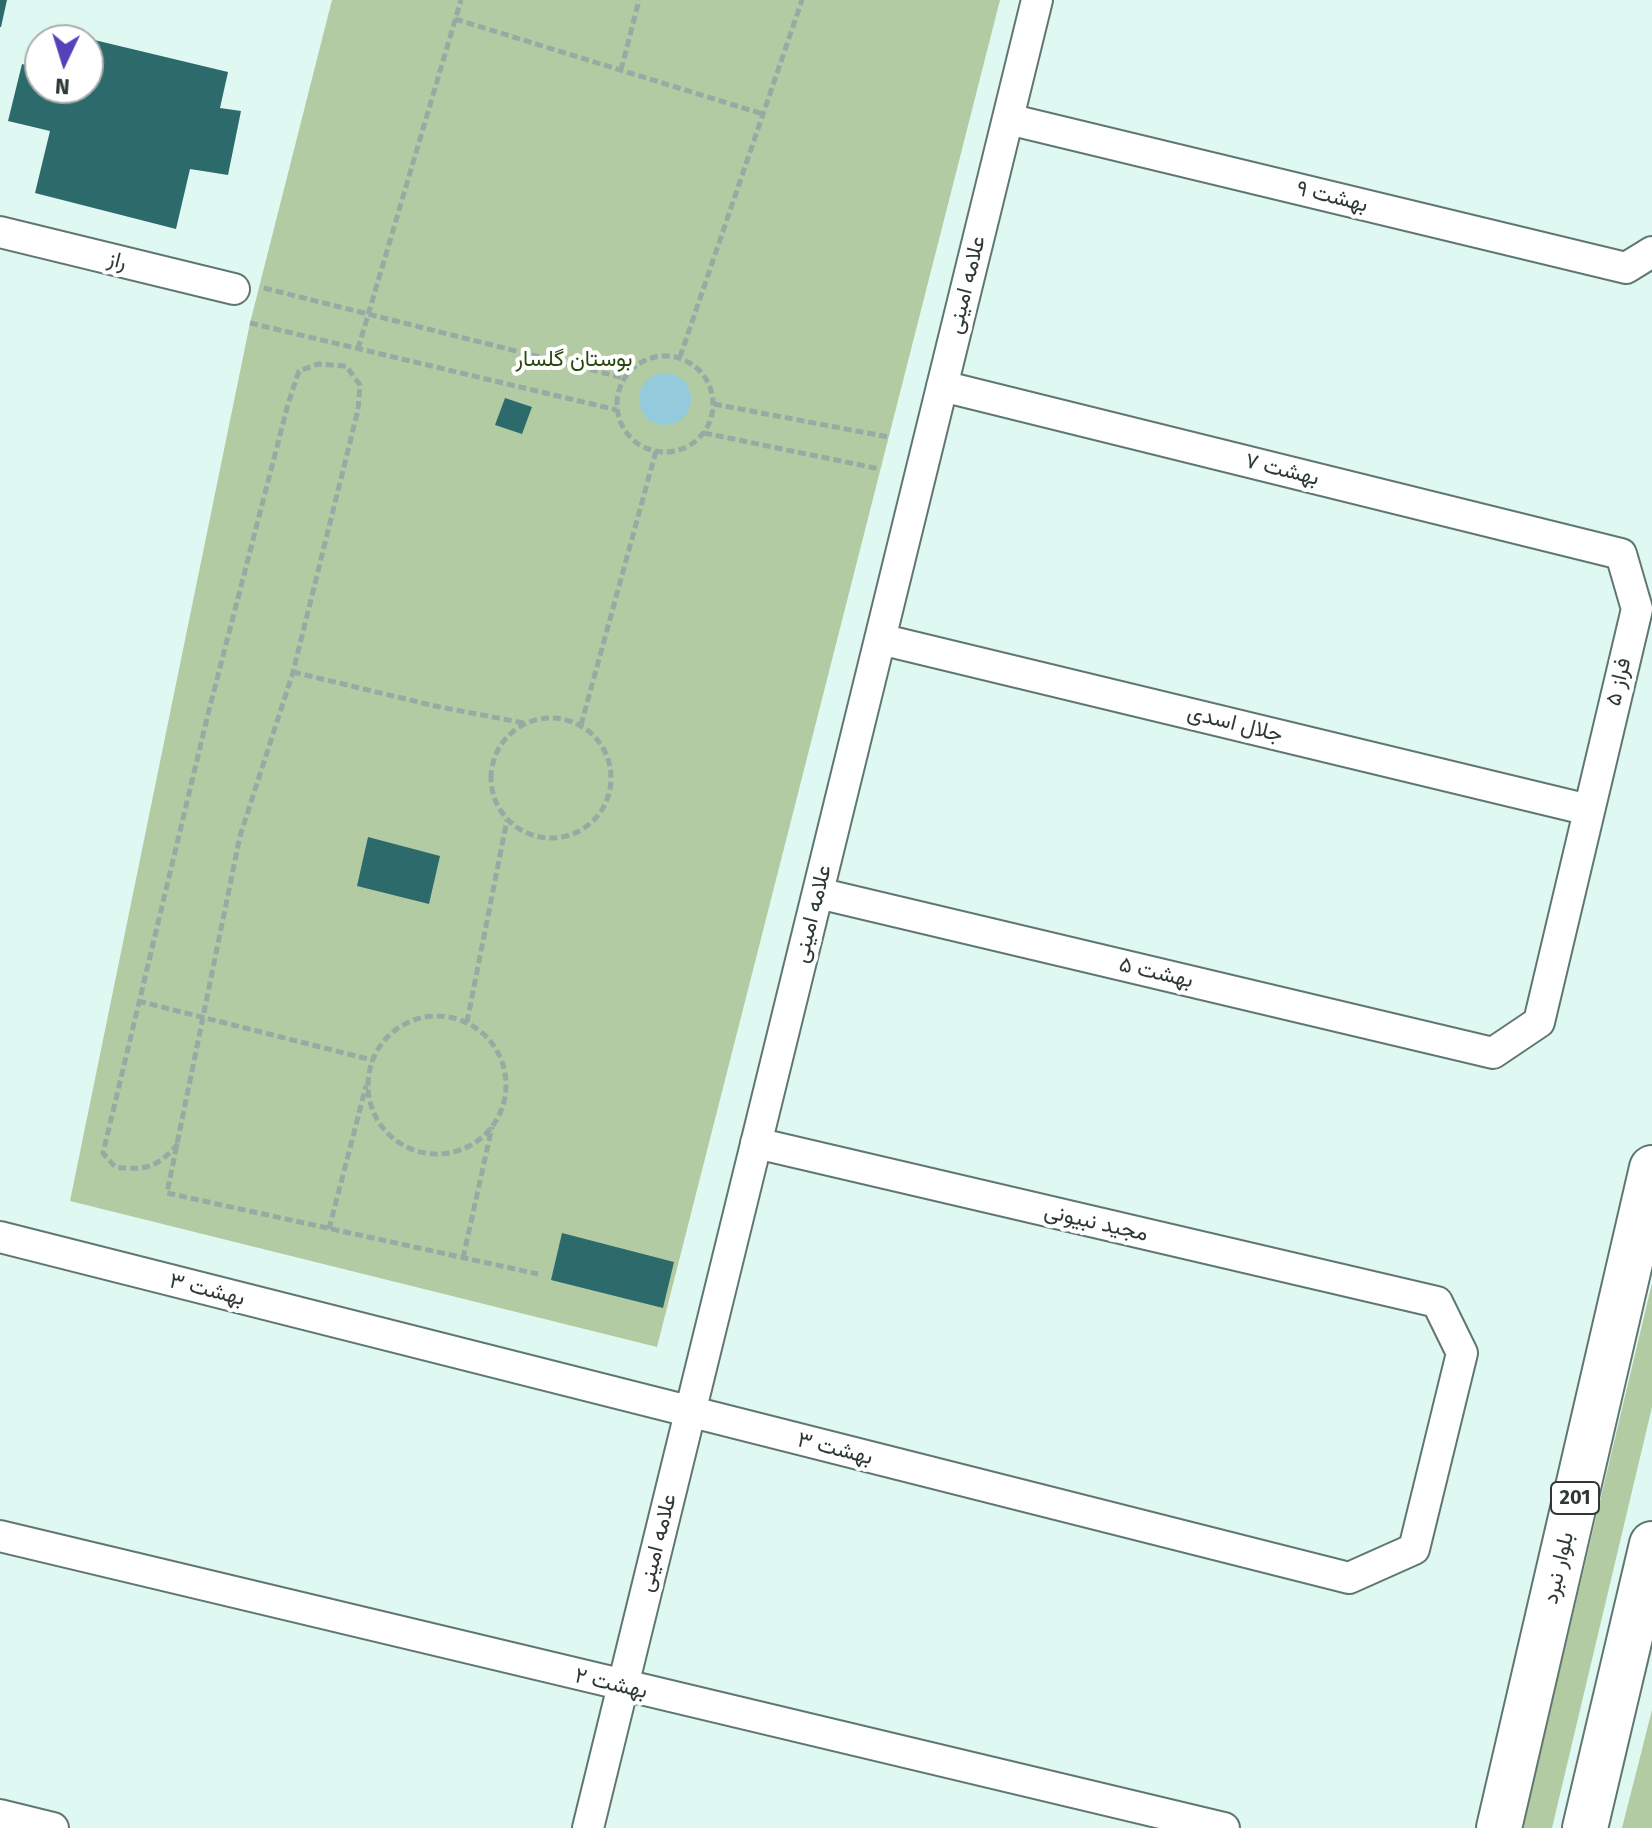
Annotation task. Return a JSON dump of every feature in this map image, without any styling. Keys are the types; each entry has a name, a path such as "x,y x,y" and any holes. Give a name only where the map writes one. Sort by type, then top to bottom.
{"main road":[{"name":"بلوار نبرد","path":"1499,1828 1652,1168"},
{"path":"1585,1828 1652,1544"}],"street":[{"name":"علامه امینی","path":"588,1828 1037,0"},
{"name":"بهشت ۹","path":"1008,119 1626,268 1652,252"},
{"name":"راز","path":"0,232 247,288"},
{"name":"بهشت ۷","path":"942,386 1621,554"},
{"name":"فراز ۵","path":"1493,1053 1539,1022 1637,609 1621,554"},
{"name":"جلال اسدی","path":"880,639 1589,810"},
{"name":"بهشت ۵","path":"818,893 1493,1053"},
{"name":"مجید نبیونی","path":"756,1143 1437,1302"},
{"name":"بهشت ۳","path":"0,1237 1349,1578 1414,1549 1462,1353 1437,1302"},
{"name":"بهشت ۲","path":"0,1536 1224,1828"},
{"path":"0,1815 53,1828"}],"path":[{"path":"358,349 461,0"},
{"path":"621,70 639,0"},
{"path":"680,357 802,0"},
{"path":"455,19 763,114"},
{"path":"247,288 367,313 624,378"},
{"path":"250,323 617,410"},
{"path":"680,357 705,375 714,404 704,433 692,444 678,450 656,451 632,439 622,426 617,410 617,394 624,378 649,358 680,357"},
{"path":"178,1144 161,1163 136,1170 115,1167 103,1153 208,714 299,371 318,364 346,366 360,385 358,410 293,672 240,836 205,1018 178,1144 167,1193 538,1274"},
{"path":"714,404 888,437"},
{"path":"704,433 880,469"},
{"path":"581,725 656,451"},
{"path":"293,672 435,706 525,723 544,718 563,719 581,725 597,738 608,756 612,776 609,797 599,815 584,829 564,837 544,839 524,833 507,820 496,805 490,786 491,767 497,749 525,723"},
{"path":"467,1022 507,820"},
{"path":"138,1001 372,1060"},
{"path":"329,1229 372,1060 383,1040 401,1026 422,1017 445,1016 467,1022 486,1035 499,1054 506,1075 505,1098 492,1126 463,1258"},
{"path":"367,1082 370,1105 380,1125 397,1141 417,1151 440,1154 462,1149 482,1137 492,1126"}],"green space":[{"name":"بوستان گلسار","path":"332,0 1000,0 657,1347 70,1201 250,323"},
{"path":"1652,1283 1652,1407 1552,1828 1522,1828"},
{"path":"1652,1710 1652,1828 1622,1828"}],"water":[{"path":"665,373 684,380 691,399 684,418 665,425 646,418 639,399 646,380"}],"building":[{"path":"0,0 7,0 1,27 0,27"},
{"path":"104,42 228,72 220,108 241,111 228,175 190,169 176,229 35,193 50,131 8,121 22,64 24,104 104,104"},
{"path":"505,398 532,407 522,434 495,425"},
{"path":"368,837 440,856 429,904 357,886"},
{"path":"562,1233 674,1262 663,1308 551,1280"}]}
